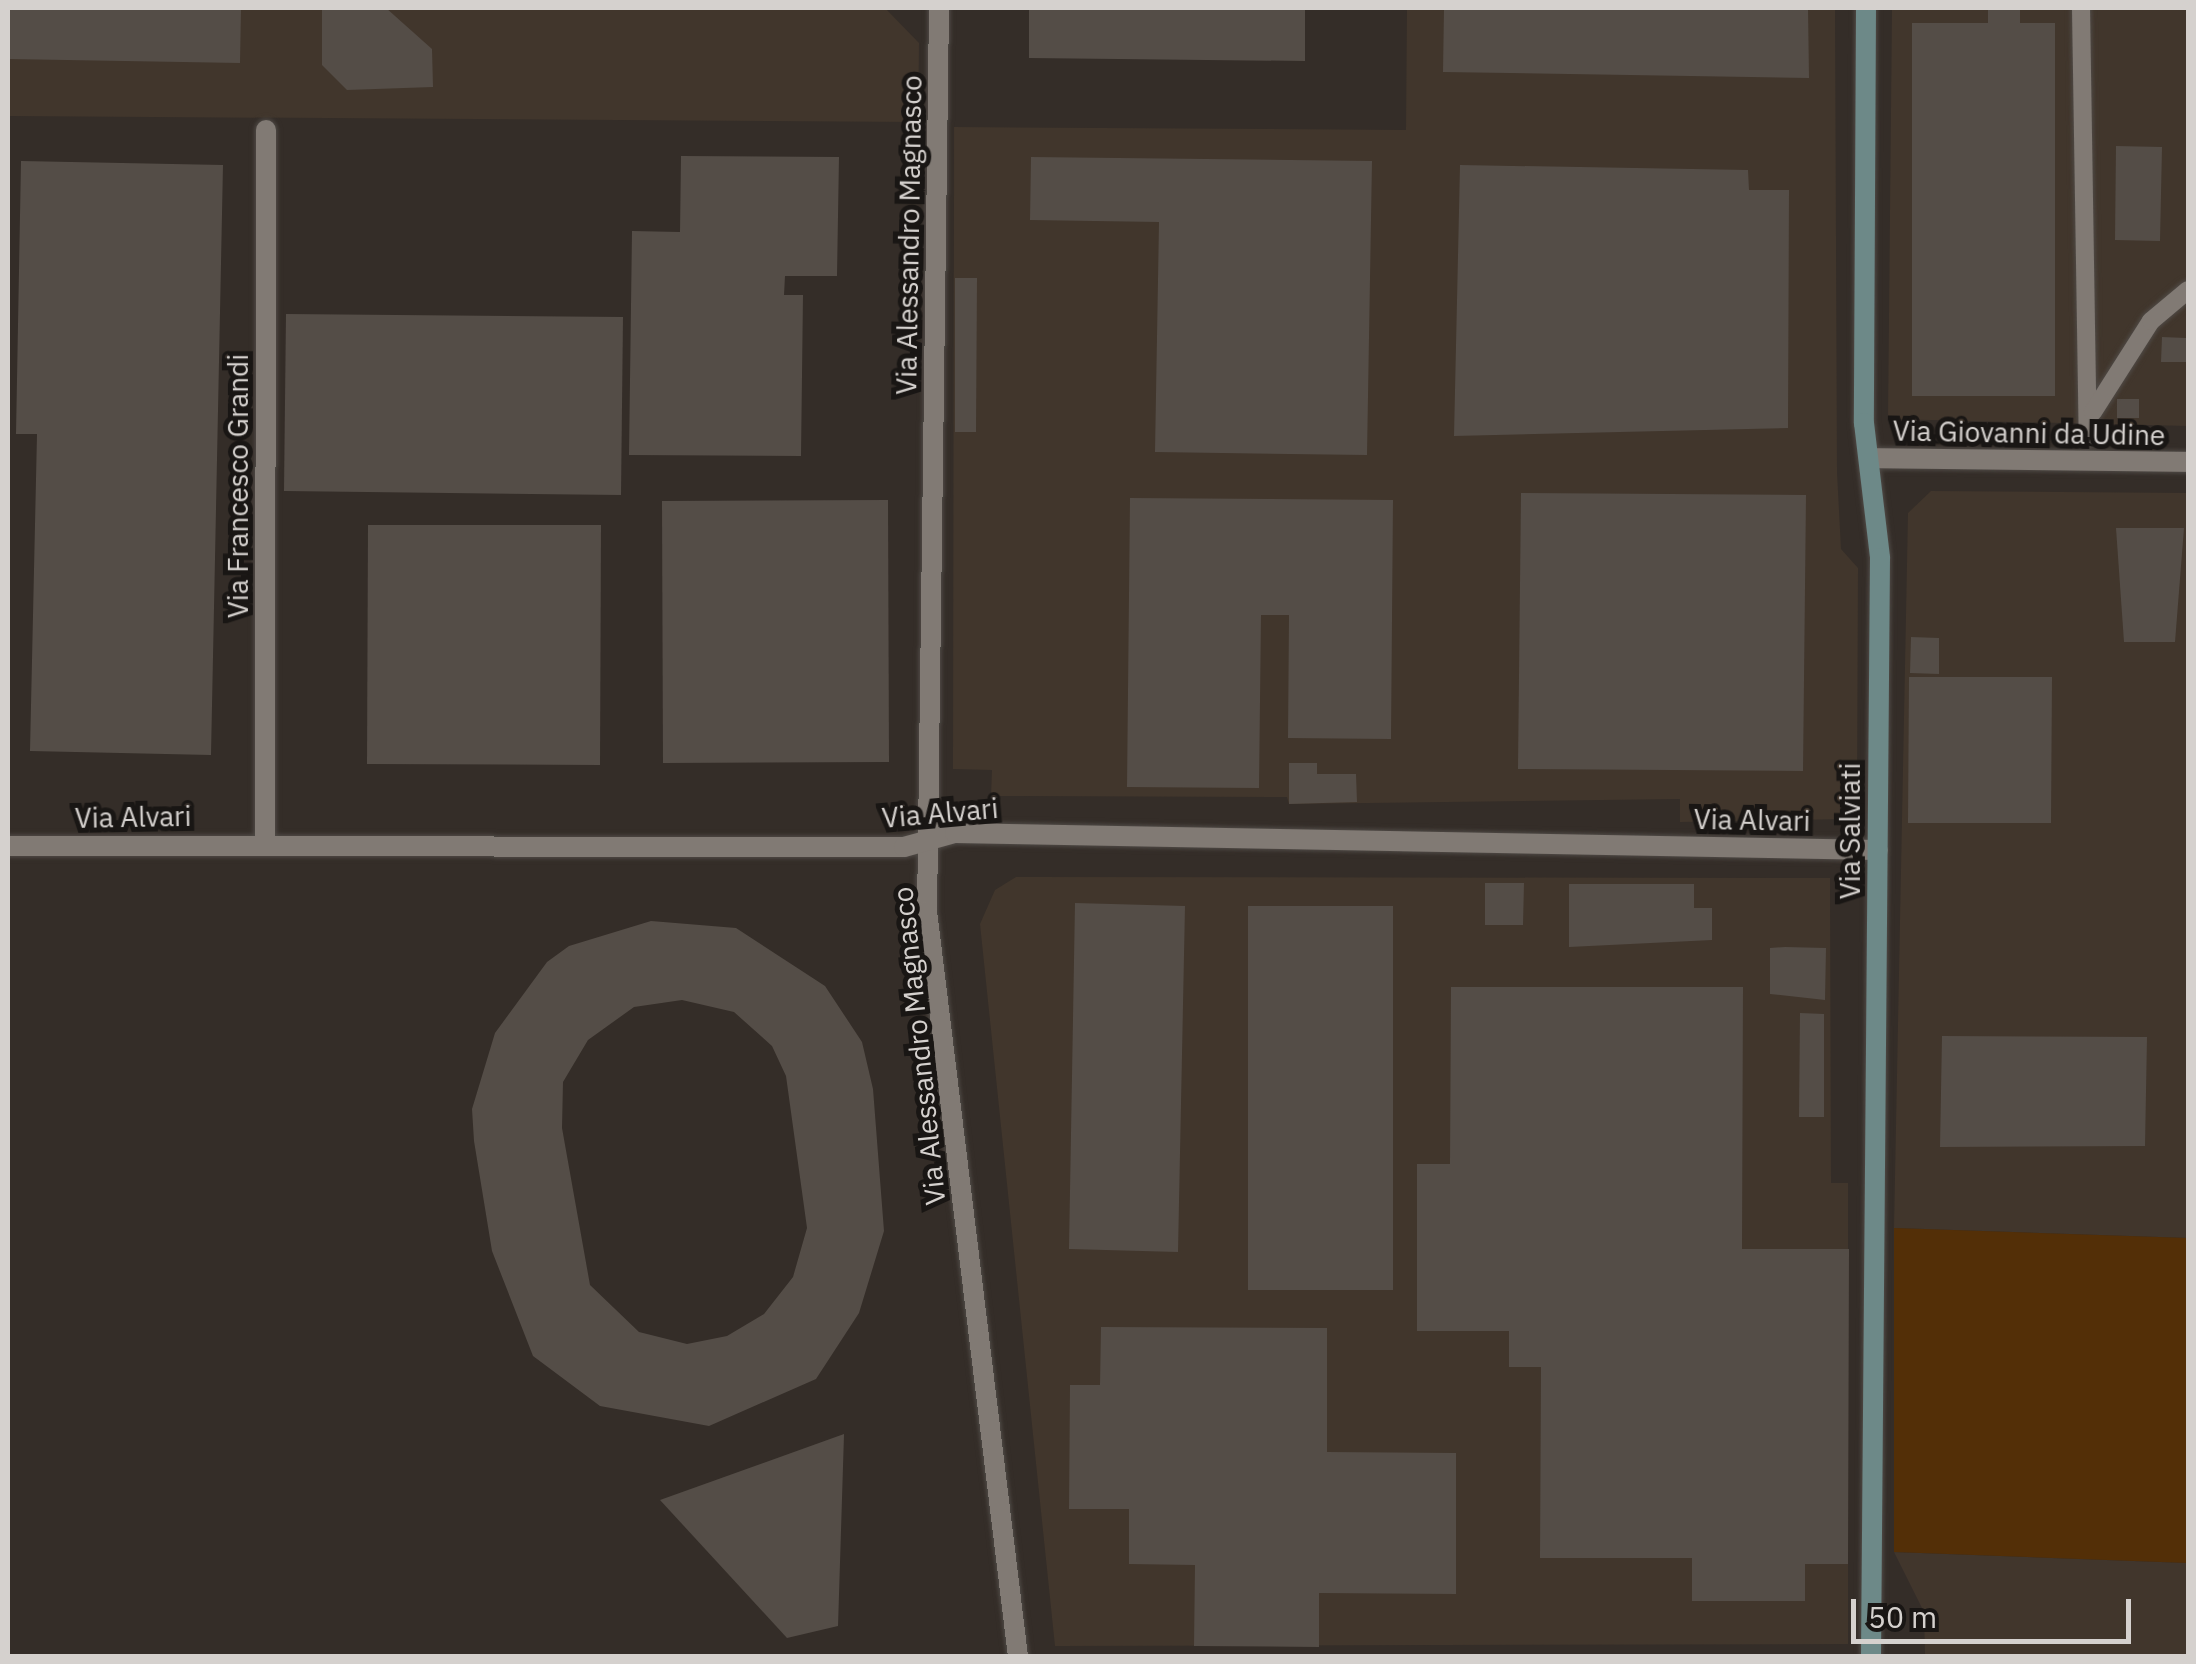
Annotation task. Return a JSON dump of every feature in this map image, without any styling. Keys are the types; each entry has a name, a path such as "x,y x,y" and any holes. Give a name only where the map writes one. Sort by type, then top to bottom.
{"street":[{"name":"Via Alessandro Magnasco","path":"939,8 927,910 1018,1656"},
{"name":"Via Salviati","path":"1866,8 1869,458 1880,558 1871,1656"},
{"name":"Via Francesco Grandi","path":"265,842 266,130"},
{"name":"Via Giovanni da Udine","path":"1869,458 2188,462"},
{"name":"Via Alvari","path":"8,846 265,842 904,846 929,839 1878,850"}],"lane":[{"path":"2081,8 2088,438"},
{"path":"2080,460 2095,397 2151,321 2184,293 2188,275"}],"shaded area":[{"path":"8,8 885,8 919,43 918,122 8,116"},
{"path":"1407,8 1835,8 1837,472 1841,549 1858,568 1857,804 1847,819 1680,822 1680,799 1289,804 1287,797 991,796 992,770 953,769 954,127 1406,130"},
{"path":"1892,8 2188,8 2188,426 1888,419"},
{"path":"1931,491 2188,493 2188,1238 1894,1228 1908,513"},
{"path":"1016,877 1830,878 1831,1183 1848,1183 1848,1644 1055,1646 980,924 995,890"},
{"path":"1894,1228 2188,1238 2188,1563 1894,1552"},
{"path":"1894,1552 2188,1563 2188,1656 1925,1656 1924,1612"}],"building":[{"path":"8,8 241,8 240,63 8,59"},
{"path":"322,8 386,8 432,49 433,87 347,90 322,65"},
{"path":"1029,8 1305,8 1305,61 1029,58"},
{"path":"1444,8 1808,8 1809,78 1443,72"},
{"path":"1988,8 2020,8 2020,23 2055,23 2055,396 1912,396 1912,23 1988,23"},
{"path":"2116,146 2162,147 2160,241 2115,240"},
{"path":"681,156 839,157 837,276 785,276 784,295 803,295 801,456 629,455 632,231 680,232"},
{"path":"1031,157 1372,161 1367,455 1155,452 1159,222 1030,220"},
{"path":"21,161 223,165 211,755 30,751 37,434 16,434"},
{"path":"1460,165 1748,170 1749,190 1789,190 1788,428 1454,436"},
{"path":"955,278 977,278 976,432 955,432"},
{"path":"286,314 623,317 621,495 284,491"},
{"path":"2162,337 2186,338 2186,362 2161,362"},
{"path":"2117,399 2139,399 2139,418 2117,418"},
{"path":"1521,493 1806,495 1803,771 1518,769"},
{"path":"1130,498 1393,500 1391,739 1288,738 1289,615 1261,615 1259,788 1127,787"},
{"path":"888,500 889,762 663,763 662,501"},
{"path":"368,525 601,525 600,765 367,764"},
{"path":"2116,528 2184,528 2175,642 2124,642"},
{"path":"1911,637 1939,638 1939,674 1910,673"},
{"path":"1909,677 2052,677 2051,823 1908,823"},
{"path":"1289,763 1317,763 1317,774 1356,774 1357,802 1289,804"},
{"path":"1485,883 1524,883 1523,925 1485,925"},
{"path":"1569,884 1694,884 1694,908 1712,908 1712,940 1569,947"},
{"path":"1075,903 1185,906 1178,1252 1069,1249"},
{"path":"1248,906 1393,906 1393,1290 1248,1290"},
{"path":"651,921 736,928 825,986 862,1042 873,1089 884,1231 859,1313 816,1379 709,1426 600,1406 533,1356 492,1251 472,1109 495,1033 547,962 569,946","holes":["682,1000 734,1012 772,1046 786,1076 807,1228 793,1277 764,1314 727,1336 687,1344 639,1332 590,1285 562,1128 563,1082 588,1040 634,1007"]},
{"path":"1770,948 1826,948 1825,1000 1770,994"},
{"path":"1451,987 1743,987 1742,1249 1849,1249 1848,1564 1805,1564 1805,1601 1692,1601 1692,1558 1540,1558 1541,1367 1509,1367 1509,1331 1417,1331 1417,1164 1450,1164"},
{"path":"1800,1013 1824,1014 1824,1117 1799,1117"},
{"path":"1942,1036 2147,1037 2145,1146 1940,1147"},
{"path":"1101,1327 1327,1328 1327,1452 1456,1453 1456,1594 1319,1593 1319,1647 1194,1646 1195,1565 1129,1564 1129,1509 1069,1509 1070,1385 1100,1385"},
{"path":"844,1434 838,1626 787,1638 660,1500"}]}
